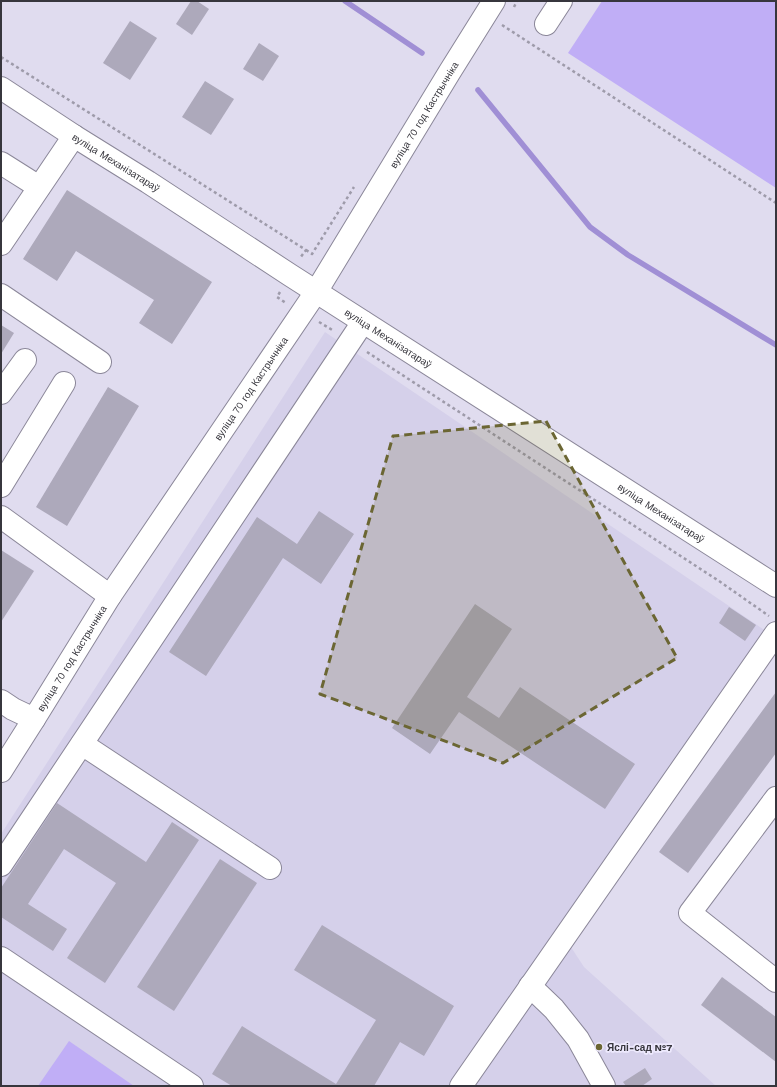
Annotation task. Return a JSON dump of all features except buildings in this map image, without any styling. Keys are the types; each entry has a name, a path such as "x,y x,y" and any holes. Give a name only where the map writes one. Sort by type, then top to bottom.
{"street":[{"name":"вуліца 70 год Кастрычніка","path":"1,771 110,596 316,292 494,1"},
{"path":"546,24 560,1"},
{"name":"вуліца Механізатараў","path":"1,88 316,292 776,586"},
{"path":"1,244 74,136"},
{"path":"1,163 39,187"},
{"path":"1,296 100,362"},
{"path":"1,865 363,322"},
{"path":"1,393 25,360"},
{"path":"1,486 64,383"},
{"path":"1,517 110,596"},
{"path":"461,1086 773,625"},
{"path":"1,701 34,720"},
{"path":"82,744 270,868"},
{"path":"776,798 690,913 776,981"},
{"path":"1,958 192,1086"},
{"path":"530,986 554,1009 578,1039 604,1086"}],"path":[{"path":"502,26 776,203"},
{"path":"319,322 719,581 773,625"}],"highlighted area":[{"path":"546,421 677,658 503,763 320,694 393,436"}],"shaded area":[{"path":"602,1 776,1 776,188 568,53"},
{"path":"325,332 776,638 567,941 584,967 716,1086 1,1086 1,834"},
{"path":"69,1041 134,1086 38,1086"}],"waterway":[{"path":"345,1 422,53"},
{"path":"478,90 590,227 628,255 776,345"}],"place":[{"name":"Яслі-сад №7","path":"599,1047"}]}
